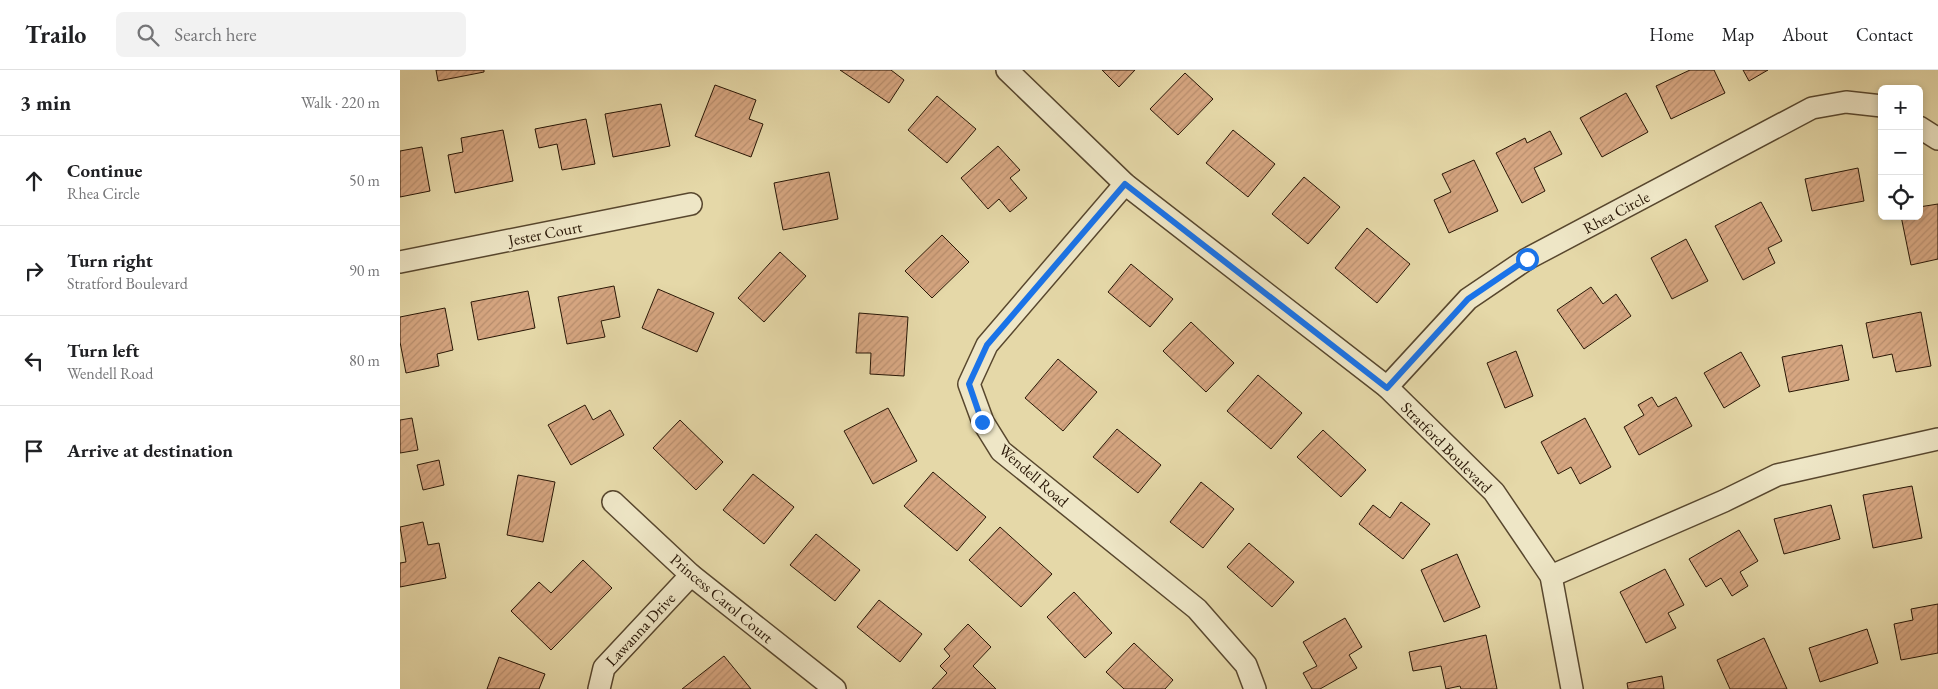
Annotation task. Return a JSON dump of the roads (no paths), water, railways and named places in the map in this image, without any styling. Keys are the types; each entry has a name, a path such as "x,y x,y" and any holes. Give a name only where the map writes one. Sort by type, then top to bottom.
{"street":[{"name":"Stratford Boulevard","path":"1007,70 1125,184 1387,388 1494,492 1552,576 1572,689"},
{"name":"Rhea Circle","path":"1387,388 1468,299 1527,259 1812,108 1846,102 1878,106"},
{"path":"1922,130 1938,139"},
{"name":"Wendell Road","path":"1125,184 987,345 969,384 982,422 1001,451 1197,608 1246,665 1255,689"},
{"name":"Jester Court","path":"400,262 690,204"},
{"path":"1552,576 1724,501 1777,475 1938,439"},
{"name":"Princess Carol Court","path":"613,502 691,575 835,689"},
{"name":"Lawanna Drive","path":"599,689 604,668 691,575"}]}
